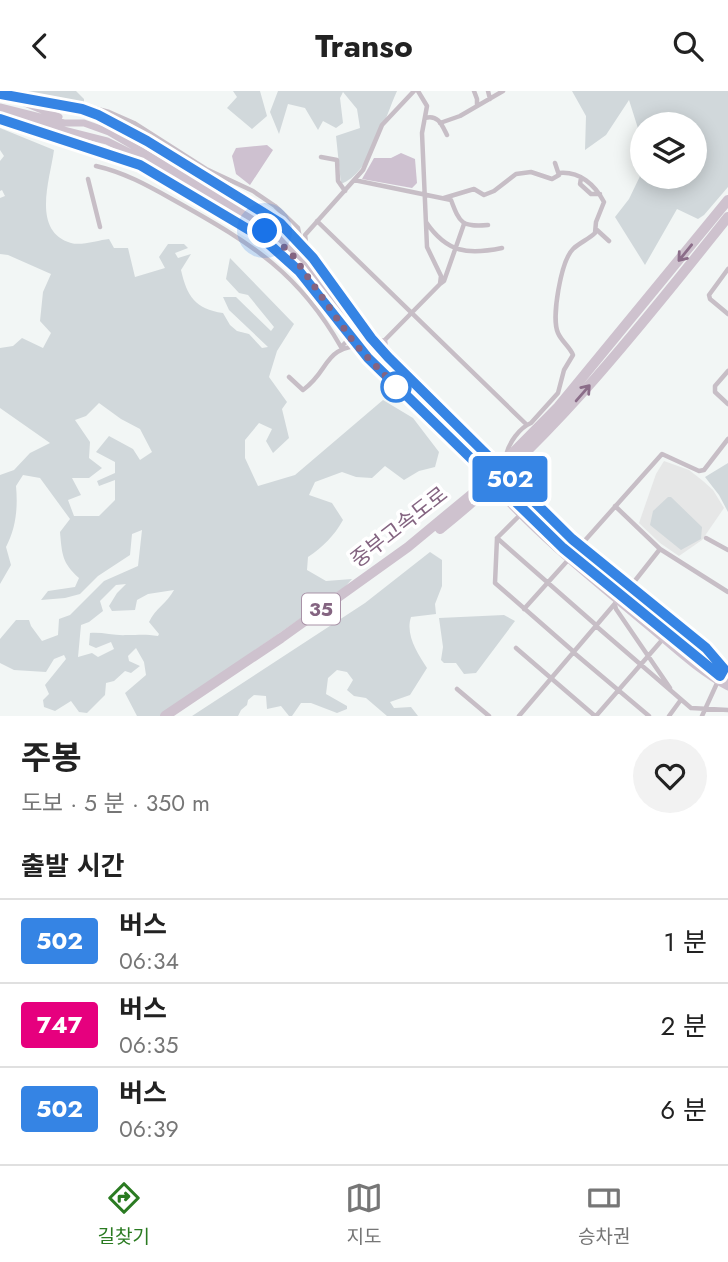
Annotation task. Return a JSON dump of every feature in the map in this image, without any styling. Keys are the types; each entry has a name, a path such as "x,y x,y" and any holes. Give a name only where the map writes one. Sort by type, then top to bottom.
{"highway":[{"name":"중부고속도로","path":"517,456 728,200"},
{"name":"중부고속도로","path":"159,716 172,714 475,497 566,413 728,217"}],"main road":[{"path":"0,94 44,113 84,123 146,146 195,171"},
{"path":"0,94 82,109 98,115 147,141 280,223 307,251 376,348 568,543 663,639 724,672"},
{"path":"0,107 64,123 84,123"},
{"path":"0,114 107,141 143,159 265,231 291,253 357,345 376,348 580,546 622,596"},
{"path":"0,119 130,161 159,176 268,243 299,271 334,313"},
{"path":"109,132 286,238 376,348 520,515 569,559 724,672 728,687"},
{"path":"466,454 563,548 622,596 702,644 728,681"}],"street":[{"path":"307,251 305,235 366,164 382,125 416,91 426,106 422,133 427,250 442,276 440,284"},
{"path":"474,91 477,106"},
{"path":"488,91 490,99"},
{"path":"440,123 460,116 503,91"},
{"path":"90,107 134,123 206,169 254,191 298,228 301,244"},
{"path":"424,119 433,117 447,135"},
{"path":"321,157 337,160 338,181 345,191"},
{"path":"555,163 559,173"},
{"path":"96,166 116,170 140,182 267,256 293,279 317,308 341,347"},
{"path":"443,198 474,189 484,195 521,173 531,172 547,179 568,172 594,184 600,194 604,202 596,222 597,230 609,241"},
{"path":"581,178 580,184 591,194 600,194"},
{"path":"88,179 100,227"},
{"path":"354,180 451,200 457,217 464,224 488,225"},
{"path":"317,221 526,424"},
{"path":"425,221 455,249 479,253 502,248"},
{"path":"341,347 357,345 376,348 413,313 444,281 464,224"},
{"path":"498,468 508,446 558,393 564,370 573,355 570,347 562,341 555,325 563,270 573,249 597,230"},
{"path":"728,269 709,295 710,299 728,314"},
{"path":"289,377 300,389 306,388 326,361 351,337"},
{"path":"728,370 715,386 715,392 728,404"},
{"path":"580,546 662,454 699,471 704,470 728,439"},
{"path":"615,506 660,549 728,592"},
{"path":"520,515 497,538 495,583 649,716"},
{"path":"497,538 673,693"},
{"path":"706,538 728,550"},
{"path":"519,716 660,549"},
{"path":"524,609 569,559"},
{"path":"622,596 616,609 680,701 691,708 728,710"},
{"path":"516,648 596,716 663,639"},
{"path":"702,716 724,672"},
{"path":"457,689 489,716"},
{"path":"670,716 680,701"}],"shaded area":[{"path":"24,91 76,91 84,99 84,103"},
{"path":"233,91 260,91 267,116 252,129 227,108 237,97"},
{"path":"278,91 397,91 368,157 351,178 341,184 336,136 360,128 357,109 343,92 340,98 343,123 336,128 323,121 318,130 305,108 288,104 279,134 270,112"},
{"path":"572,91 728,91 728,187 698,219 677,209 645,265 615,217 634,189 707,189 707,112 633,112 629,100 606,135 585,150 586,116"},
{"path":"0,128 54,150 46,203 51,228 59,237 75,244 109,239 114,248 128,248 135,277 165,268 159,257 168,244 184,244 188,248 175,253 178,258 191,254 181,270 186,287 194,300 205,308 223,313 237,331 249,334 262,348 268,347 229,310 223,297 236,297 271,331 274,327 248,295 239,293 226,279 230,258 294,324 277,351 269,377 287,402 282,409 289,438 273,453 266,441 272,429 259,423 245,440 245,458 258,486 295,475 383,400 413,418 439,452 435,467 419,471 404,480 385,466 372,478 356,477 342,472 315,482 309,495 332,503 343,520 328,541 308,557 307,570 326,581 352,579 343,589 160,716 137,716 125,693 146,675 144,662 136,648 128,656 129,661 140,666 131,673 125,671 114,681 106,683 105,695 87,713 79,712 71,701 55,711 44,707 43,700 49,694 45,685 66,659 64,655 54,659 46,672 14,670 0,663 0,639 16,620 29,620 42,641 58,635 59,619 70,615 104,581 138,566 142,530 132,534 130,555 98,576 80,594 41,600 48,591 75,587 79,578 66,563 61,546 60,532 70,519 40,478 23,475 16,486 16,518 6,547 11,565 0,584 0,475 14,470 30,453 50,443 0,408 0,348 13,346 22,338 43,348 51,333 40,321 43,292 51,274 0,254 0,198 5,196 2,190 0,191 0,161 4,156 0,150","holes":["99,403 140,429 152,452 140,460 133,449 109,436 96,452 115,462 115,473 97,481 99,486 115,480 115,500 99,516 74,516 68,500 81,495 72,478 89,478 102,468 89,458 90,442 75,420 86,416","126,584 109,606 112,611 135,610 137,600 148,594 174,590 149,622 158,636 90,633 89,645 96,648 111,642 114,649 98,657 92,653 78,657 81,625 103,611 100,601 116,585"]},
{"path":"267,145 273,150 250,185 236,174 232,156 236,148"},
{"path":"401,153 415,159 417,183 412,188 362,179 374,158 391,158"},
{"path":"664,461 689,470 713,490 724,508 702,540 679,556 639,523 656,474"},
{"path":"728,463 728,512 705,477"},
{"path":"668,497 702,527 701,539 681,550 650,525 653,511"},
{"path":"430,552 442,560 442,586 435,604 436,614 411,617 410,624 413,644 427,668 410,695 390,702 394,708 411,707 418,716 387,716 366,698 354,696 347,690 353,680 347,672 337,670 328,678 326,694 347,706 347,709 337,713 311,703 301,703 292,716 289,716 281,706 267,709 266,696 254,695 238,716 192,716 365,603"},
{"path":"504,615 515,621 476,673 464,674 456,663 444,663 441,660 443,647 439,618"}],"bus line":[{"name":"502","path":"0,94 82,109 98,115 147,141 280,223 313,258 388,357 572,539 702,644 724,669 720,676 563,548 368,358 299,271 261,237 140,165 0,119"}],"route":[{"path":"265,231 291,253 355,344 396,387"}]}
